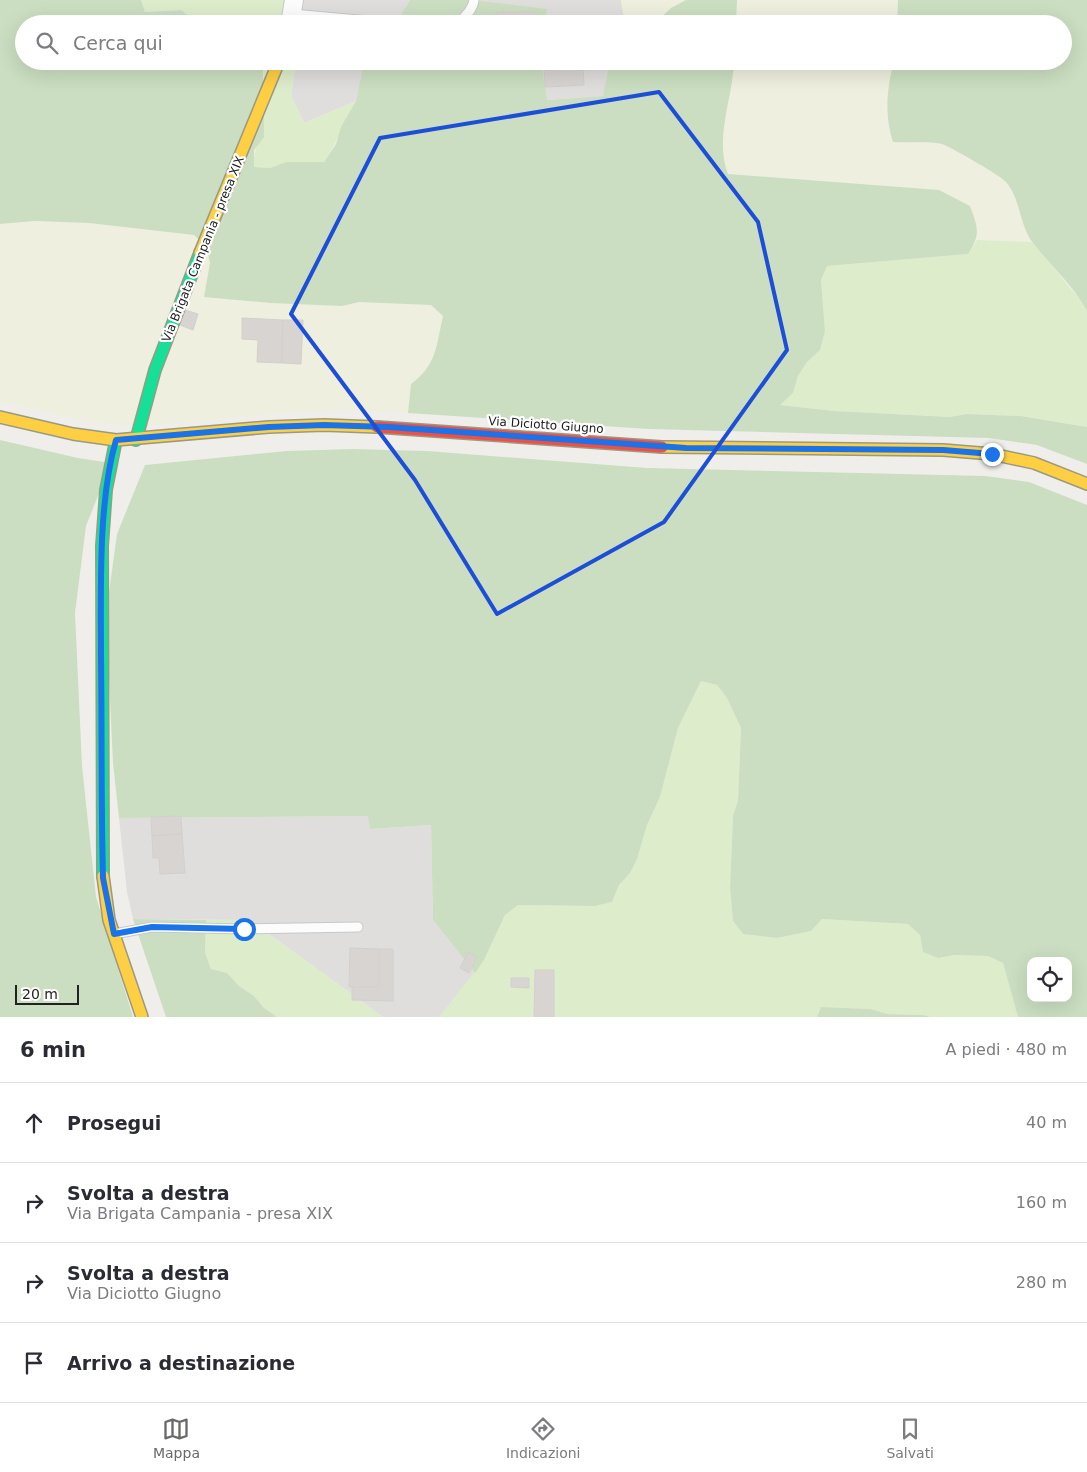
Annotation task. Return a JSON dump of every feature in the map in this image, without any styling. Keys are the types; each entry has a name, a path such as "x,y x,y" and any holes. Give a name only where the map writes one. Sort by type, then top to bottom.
{"main road":[{"name":"Via Brigata Campania - presa XIX","path":"136,440 155,370 171,325 275,70"},
{"name":"Via Diciotto Giugno","path":"0,417 73,434 116,440 136,440 269,427 324,425 388,427 686,448 943,450 992,454 1034,463 1087,484"},
{"path":"116,440 110,461 105,510 101,601 103,878 114,934 142,1017"}],"lane":[{"path":"467,15 474,5 474,0"},
{"path":"292,12 320,15"},
{"path":"114,934 152,927 244,929 358,927"}],"highlighted area":[{"path":"659,92 758,222 787,350 664,522 497,614 415,480 291,314 380,138"}],"shaded area":[{"path":"304,0 410,0 401,15 302,15"},
{"path":"473,0 621,0 624,15 545,15 546,10"},
{"path":"295,70 362,70 356,101 304,123 291,95"},
{"path":"542,70 608,70 604,96 546,100"},
{"path":"369,816 370,829 431,825 433,920 475,973 439,1017 383,1017 250,920 133,919 127,892 119,818"}],"green space":[{"path":"0,0 141,0 145,12 181,10 187,15 15,15 15,70 263,70 264,137 254,150 254,167 270,168 286,162 324,162 336,144 341,127 356,101 362,70 542,70 547,100 603,96 608,70 733,70 723,132 724,160 728,174 939,190 970,206 977,231 975,241 968,254 827,266 821,280 825,331 820,350 807,362 798,376 793,393 780,405 834,411 950,417 967,414 1021,416 1087,427 1087,464 1037,445 989,438 649,429 408,413 411,384 420,377 431,362 439,337 443,316 431,305 359,302 342,306 271,303 204,297 210,263 206,246 194,235 89,223 35,221 0,224"},
{"path":"141,0 304,0 302,15 187,15 181,10 145,12"},
{"path":"410,0 473,0 547,9 546,15 401,15"},
{"path":"621,0 686,0 671,8 663,15 624,15"},
{"path":"686,0 737,0 736,15 663,15 671,8"},
{"path":"737,0 898,0 897,15 736,15"},
{"path":"898,0 1087,0 1087,311 1075,293 1028,236 1014,195 1005,181 975,161 942,144 893,142 888,122 888,91 892,70 1072,70 1072,15 897,15"},
{"path":"264,70 295,70 291,95 304,123 356,101 324,162 286,162 270,168 253,167 263,121"},
{"path":"733,70 892,70 887,125 893,142 943,144 1005,180 1020,210 1024,227 1032,242 977,240 976,223 939,190 728,174 722,159 723,123 728,107"},
{"path":"35,221 89,223 194,235 206,246 210,263 205,297 271,303 342,306 359,302 431,305 443,316 433,362 424,374 411,384 408,413 353,410 286,413 137,427 84,421 0,401 0,224"},
{"path":"977,240 1032,242 1077,295 1087,311 1087,427 1021,416 967,414 950,417 834,411 780,405 793,393 798,376 807,362 820,350 825,331 821,280 827,266 968,254"},
{"path":"0,440 78,458 111,463 86,526 75,613 82,766 96,897 133,1017 0,1017"},
{"path":"353,449 427,451 647,468 986,476 1029,482 1087,505 1087,1017 1018,1017 1003,963 988,956 955,955 938,958 923,952 920,935 908,924 822,919 811,931 777,938 743,934 733,921 730,888 733,816 738,800 741,728 727,698 717,685 701,681 678,728 660,797 647,825 637,859 630,873 619,885 612,902 595,906 518,905 505,915 484,960 475,973 433,920 431,825 370,829 368,816 119,818 113,763 106,614 117,534 145,465 287,451"},
{"path":"701,681 717,685 727,698 741,728 738,800 733,816 730,888 733,921 743,934 777,938 811,931 822,919 908,924 920,935 923,952 938,958 955,955 988,956 1003,963 1018,1017 931,1017 887,1014 871,1009 821,1007 817,1017 439,1017 484,960 505,915 518,905 595,906 612,902 619,885 630,873 637,859 647,825 660,797 678,728"},
{"path":"133,919 206,920 205,953 211,969 227,973 239,986 254,996 264,1008 277,1017 166,1017"},
{"path":"206,920 250,920 383,1017 277,1017 264,1008 254,996 239,986 227,973 211,969 205,954"},
{"path":"821,1007 871,1009 887,1014 931,1017 817,1017"}],"building":[{"path":"497,12 534,12 534,15 497,15"},
{"path":"544,70 583,70 584,85 545,87"},
{"path":"185,310 198,314 193,330 180,325"},
{"path":"242,318 283,320 282,363 257,362 258,340 242,339"},
{"path":"283,320 303,320 301,364 282,363"},
{"path":"181,816 182,834 152,836 151,817"},
{"path":"182,834 185,873 160,874 159,858 153,858 152,836"},
{"path":"350,948 379,949 379,987 349,987"},
{"path":"379,949 393,949 393,1001 352,1000 352,987 379,987"},
{"path":"468,952 477,957 469,973 460,968"},
{"path":"535,970 554,970 554,1017 534,1017"},
{"path":"511,978 529,978 529,988 511,987"}],"traffic: fast":[{"path":"136,440 155,370 200,253"},
{"path":"103,876 102,546 106,490 116,440"}],"traffic: slow":[{"path":"200,253 275,70"},
{"path":"0,417 73,434 116,440 269,427 324,425 377,427"},
{"path":"662,447 943,450 992,454 1034,463 1087,484"},
{"path":"103,876 109,920 142,1017"}],"traffic: jam":[{"path":"377,427 662,447"}],"route":[{"path":"244,929 152,927 114,934 109,920 103,878 101,601 105,510 110,461 116,440 136,440 269,427 324,425 388,427 592,443 686,448 823,451 943,450 992,454"}]}
